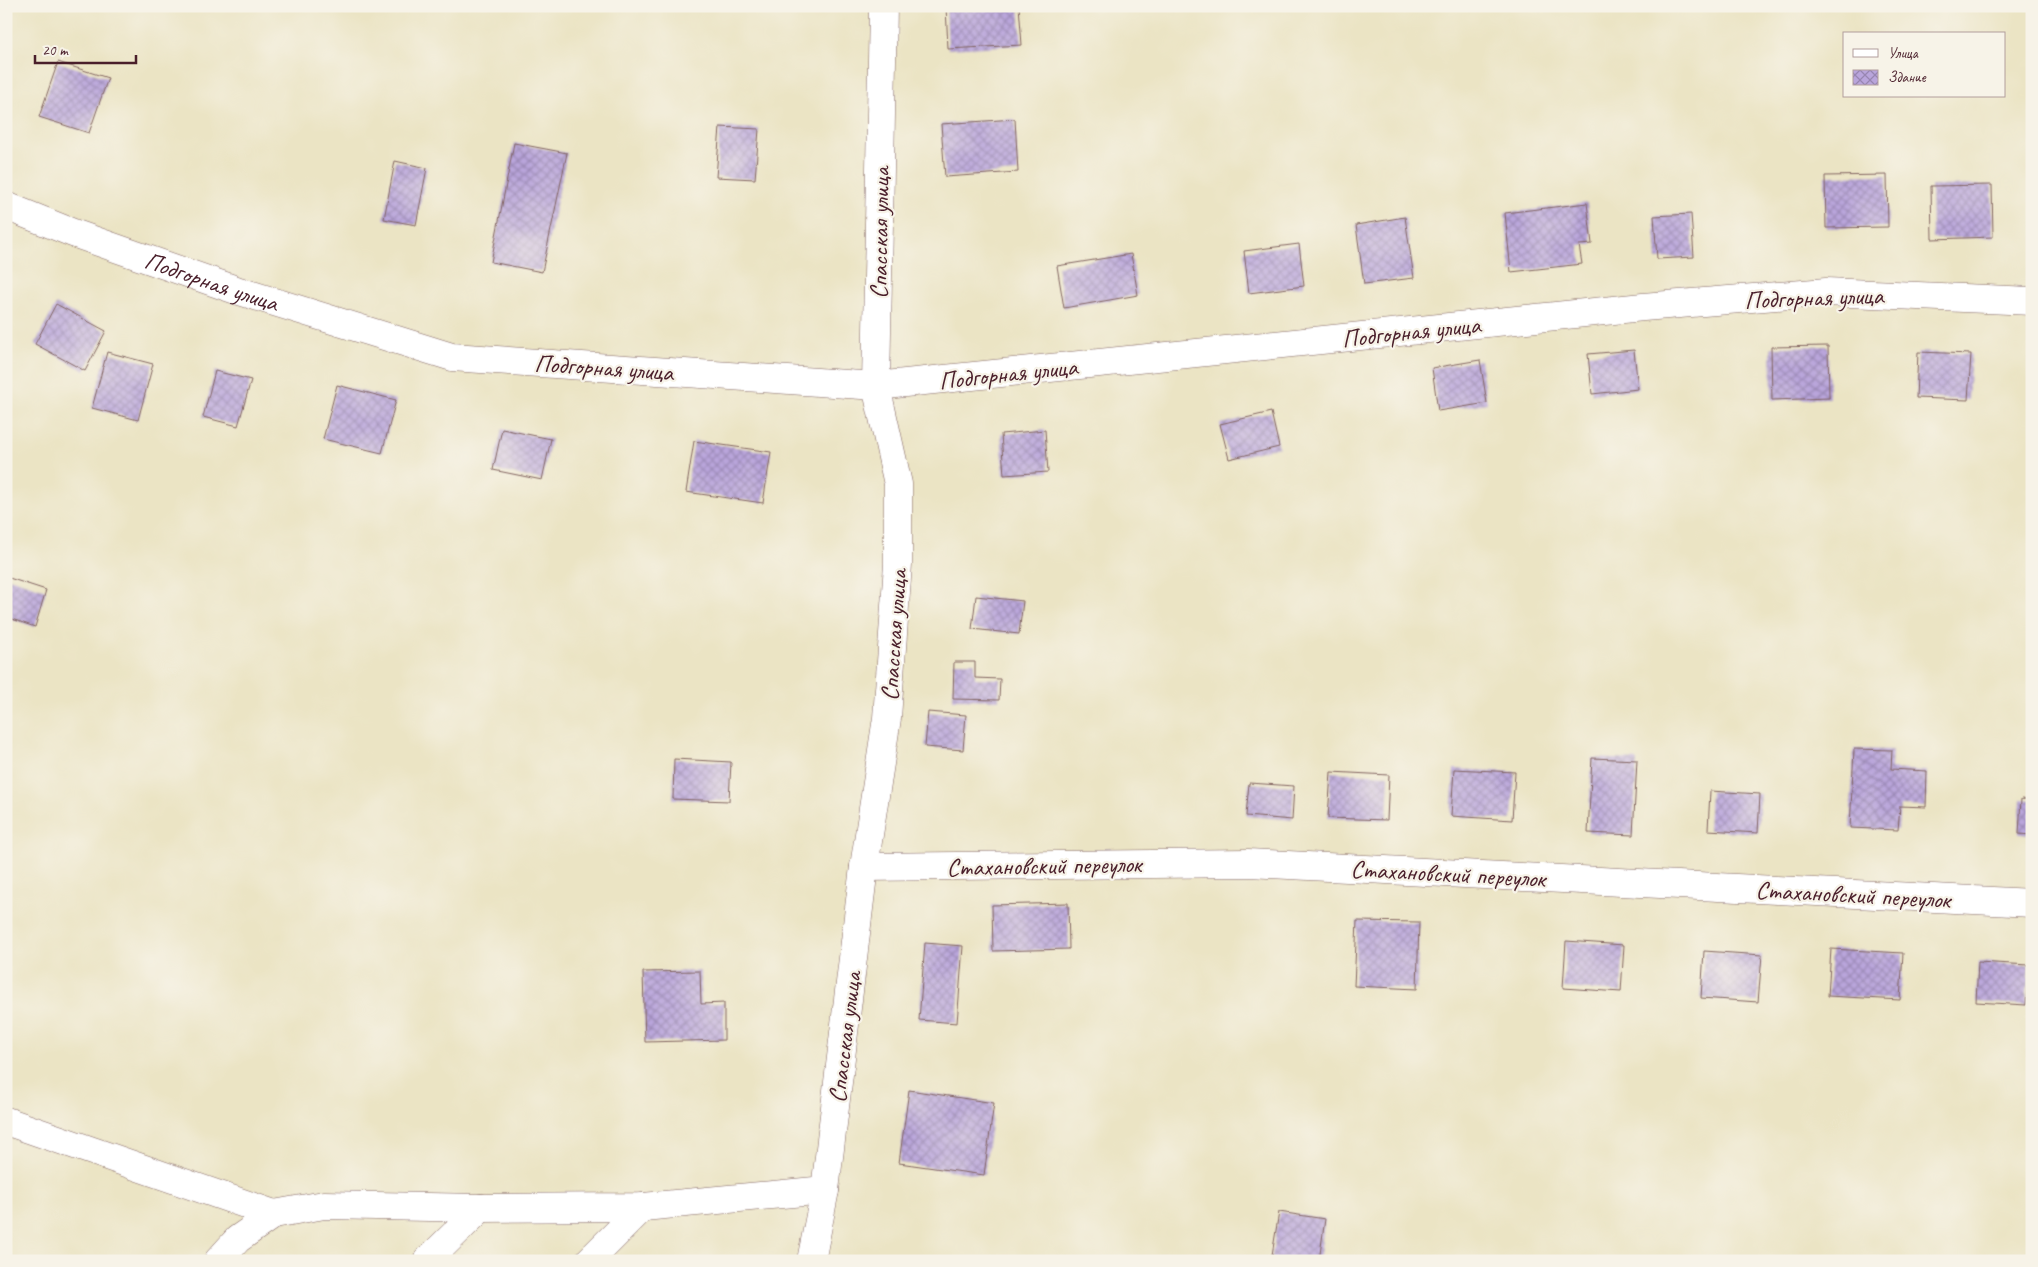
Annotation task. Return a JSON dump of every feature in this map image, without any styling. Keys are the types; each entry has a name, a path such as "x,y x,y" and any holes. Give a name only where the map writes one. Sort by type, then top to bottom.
{"street":[{"name":"Спасская улица","path":"812,1260 825,1190 864,867 887,718 898,564 898,484 876,386 883,6"},
{"name":"Подгорная улица","path":"6,206 73,233 236,290 452,357 876,386 1643,307 1826,292 2032,301"},
{"name":"Стахановский переулок","path":"864,867 1248,863 2032,903"},
{"path":"6,1121 274,1214"},
{"path":"218,1261 238,1239 274,1214 324,1205 481,1208 642,1207 825,1190"},
{"path":"589,1261 642,1207"},
{"path":"427,1261 481,1208"},
{"path":"812,1260 818,1261"}],"building":[{"path":"946,6 1019,6 1022,45 948,49"},
{"path":"58,62 108,78 89,133 39,117"},
{"path":"1015,119 1018,172 945,177 941,124"},
{"path":"720,127 759,129 755,179 716,177"},
{"path":"514,143 567,153 542,272 491,262"},
{"path":"395,161 427,168 416,225 384,219"},
{"path":"1887,175 1888,227 1826,228 1825,176"},
{"path":"1992,185 1993,237 1932,239 1931,186"},
{"path":"1587,203 1592,244 1579,245 1582,264 1511,272 1505,213"},
{"path":"1691,214 1694,257 1657,259 1654,216"},
{"path":"1405,217 1414,278 1364,284 1356,225"},
{"path":"1299,244 1304,286 1249,293 1244,251"},
{"path":"1131,254 1138,295 1064,308 1057,266"},
{"path":"56,304 106,331 85,371 35,344"},
{"path":"1828,346 1829,398 1772,400 1771,347"},
{"path":"1634,350 1638,389 1592,394 1588,354"},
{"path":"107,352 153,364 138,420 92,408"},
{"path":"1918,352 1971,354 1968,400 1916,398"},
{"path":"1480,360 1487,403 1438,411 1432,368"},
{"path":"215,371 251,380 238,426 203,417"},
{"path":"337,385 396,400 382,453 323,439"},
{"path":"1271,412 1279,447 1229,459 1220,424"},
{"path":"502,429 551,439 542,480 493,470"},
{"path":"1045,430 1048,472 1004,475 1001,434"},
{"path":"694,441 771,452 763,503 686,492"},
{"path":"6,577 46,590 35,627 6,617"},
{"path":"976,596 1023,601 1019,634 972,629"},
{"path":"954,662 975,662 975,678 1000,679 999,700 953,699"},
{"path":"928,712 966,715 963,750 925,747"},
{"path":"1854,749 1892,750 1891,769 1927,771 1926,807 1900,806 1898,830 1850,828"},
{"path":"1592,758 1637,760 1633,835 1588,833"},
{"path":"674,759 731,762 729,801 673,799"},
{"path":"1454,769 1515,772 1512,820 1451,816"},
{"path":"1331,772 1389,775 1387,820 1328,818"},
{"path":"1249,783 1294,786 1292,820 1246,816"},
{"path":"1710,791 1760,794 1758,833 1708,830"},
{"path":"2021,799 2032,800 2032,835 2019,834"},
{"path":"1068,903 1069,949 993,951 992,905"},
{"path":"1357,921 1419,922 1417,989 1354,986"},
{"path":"1566,941 1624,945 1621,992 1563,988"},
{"path":"925,943 963,946 957,1023 919,1020"},
{"path":"1831,949 1903,953 1900,1000 1828,996"},
{"path":"1704,951 1762,955 1758,1002 1701,998"},
{"path":"1978,962 2029,965 2026,1005 1976,1002"},
{"path":"700,971 701,1004 724,1003 724,1040 645,1042 643,972"},
{"path":"909,1090 994,1103 984,1175 899,1163"},
{"path":"1279,1212 1325,1219 1319,1261 1271,1261"}]}
